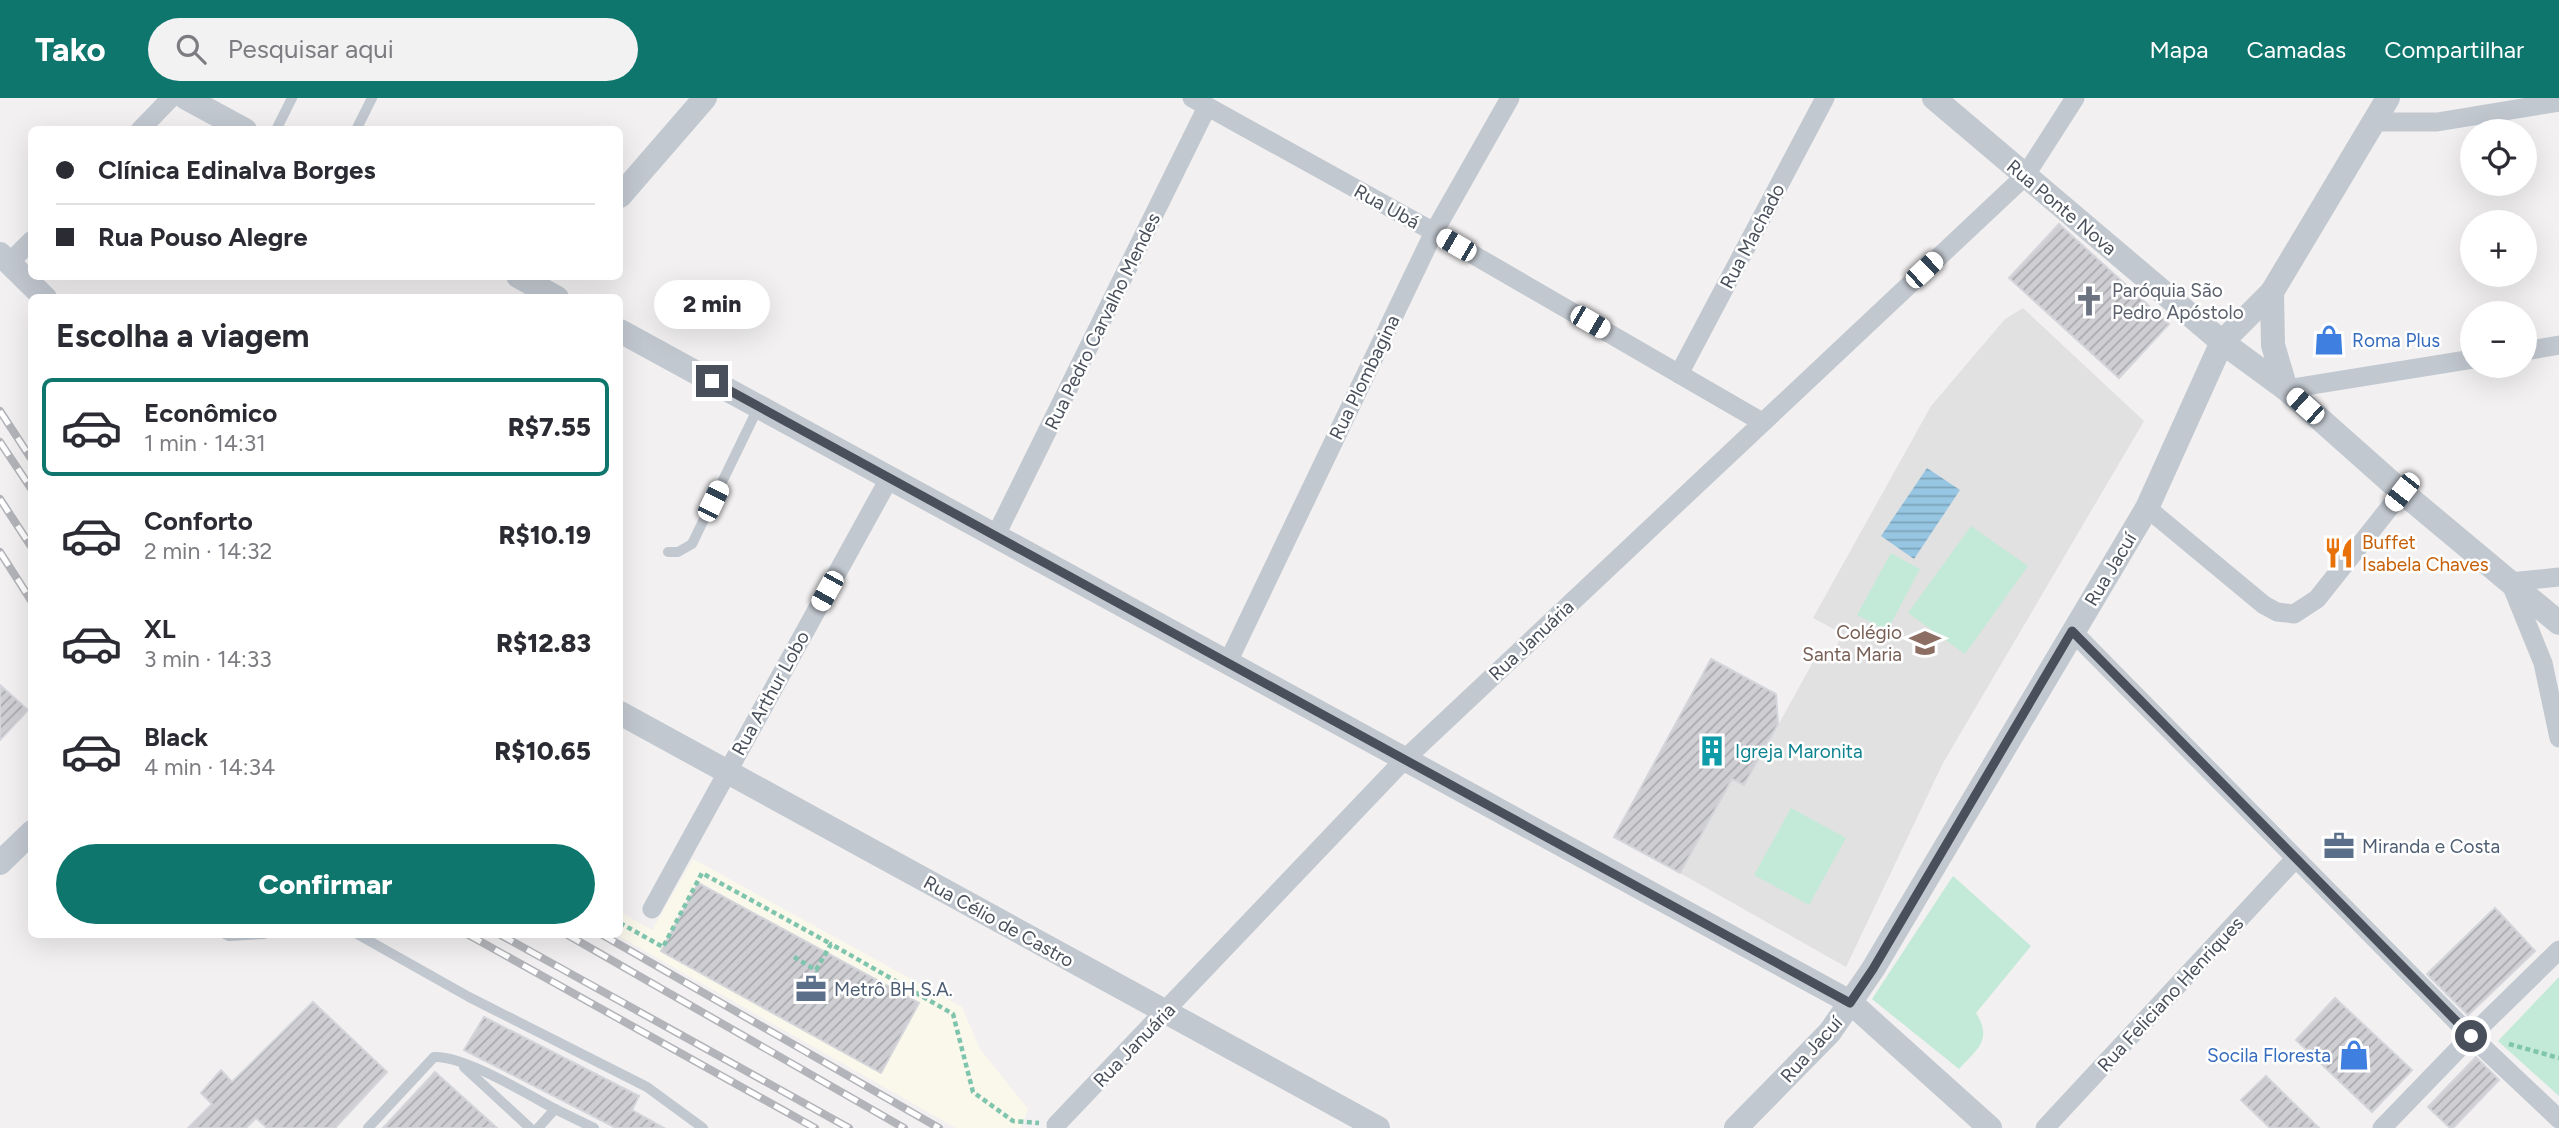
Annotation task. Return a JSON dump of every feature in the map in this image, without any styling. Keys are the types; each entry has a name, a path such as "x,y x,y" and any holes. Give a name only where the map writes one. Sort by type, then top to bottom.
{"street":[{"path":"144,126 171,98"},
{"path":"186,98 238,126"},
{"path":"623,193 705,98"},
{"name":"Rua Plombagina","path":"1227,662 1434,232 1510,98"},
{"name":"Rua Machado","path":"1679,374 1825,98"},
{"name":"Rua Ponte Nova","path":"1934,98 2222,342 2286,389 2402,492 2559,623"},
{"name":"Rua Januária","path":"1056,1125 1405,759 2025,176 2075,98"},
{"name":"Rua Jacuí","path":"1736,1128 1830,1032 1880,957 2147,508 2222,342 2272,292 2388,98"},
{"name":"Rua Ubá","path":"1199,102 1434,232 1762,422"},
{"name":"Rua Pedro Carvalho Mendes","path":"996,535 1199,102"},
{"path":"2374,122 2437,122 2559,102"},
{"path":"28,243 4,258 41,294"},
{"path":"2272,292 2273,345 2286,389 2460,361"},
{"path":"623,333 1850,1003 1990,1128"},
{"path":"2537,349 2559,345"},
{"name":"Rua Arthur Lobo","path":"652,909 890,477"},
{"path":"2147,508 2264,605 2277,612 2294,614 2317,599 2402,492"},
{"path":"2559,577 2510,582 2543,663 2559,738"},
{"path":"2072,631 2295,859 2559,1119"},
{"name":"Rua Célio de Castro","path":"623,715 1378,1128"},
{"path":"0,863 28,836"},
{"name":"Rua Feliciano Henriques","path":"2045,1128 2295,859"},
{"path":"2382,1128 2559,950"}],"lane":[{"path":"278,126 292,98"},
{"path":"358,126 372,98"},
{"path":"668,552 678,552 692,544 759,406"},
{"path":"364,938 469,997 648,1087 703,1128"},
{"path":"368,1128 434,1058 447,1056 485,1072 594,1128"},
{"path":"461,1064 530,1128"},
{"path":"538,1128 555,1109"}],"path":[{"path":"623,925 663,947 702,873 953,1014 972,1092 1013,1121 1056,1125"},
{"path":"794,957 816,970 831,944"},
{"path":"2474,1034 2559,1058"}],"shaded area":[{"name":"Colégio Santa Maria","path":"2023,308 2144,421 1943,763 1846,967 1680,873 1732,779 1745,785 1818,653 1829,659 1843,634 1813,618 1931,406 2005,319"},
{"path":"693,859 962,1007 980,1049 1028,1109 1021,1128 956,1128 622,938 623,914 652,930"}],"green space":[{"path":"1971,526 2028,566 1965,654 1908,613"},
{"path":"1891,553 1920,569 1887,631 1857,615"},
{"path":"1791,808 1846,838 1809,905 1754,875"},
{"path":"1953,876 2031,946 1976,1013 1983,1030 1981,1044 1959,1069 1872,999"},
{"path":"2559,977 2559,1096 2498,1041"}],"water":[{"path":"1927,468 1960,490 1914,559 1881,536"}],"building":[{"name":"Paróquia São Pedro Apóstolo","path":"2059,224 2169,324 2119,378 2009,278"},
{"name":"Igreja Maronita","path":"1711,659 1776,694 1778,724 1744,785 1732,779 1680,873 1614,837"},
{"path":"0,685 28,710 0,740"},
{"name":"Metrô BH S.A.","path":"698,883 919,1003 881,1073 661,951"},
{"path":"2495,908 2535,951 2468,1015 2427,974"},
{"name":"Socila Floresta","path":"2335,998 2412,1070 2372,1112 2296,1040"},
{"path":"313,1002 387,1072 335,1128 267,1128 256,1118 246,1128 188,1128 212,1104 201,1093 221,1070 232,1082"},
{"path":"484,1017 639,1096 632,1110 664,1128 616,1128 464,1050"},
{"path":"2476,1057 2499,1080 2450,1128 2428,1107"},
{"path":"435,1072 497,1128 383,1128"},
{"path":"2266,1076 2319,1128 2270,1128 2241,1100"}],"railway":[{"path":"0,411 28,454"},
{"path":"0,442 28,484"},
{"path":"0,499 28,542"},
{"path":"0,552 28,596"},
{"path":"474,938 815,1128"},
{"path":"506,938 849,1128"},
{"path":"573,938 904,1128"},
{"path":"608,938 939,1128"}],"place":[{"name":"Paróquia São Pedro Apóstolo","path":"2089,301"},
{"name":"Roma Plus","path":"2329,340"},
{"name":"Buffet Isabela Chaves","path":"2339,553"},
{"name":"Colégio Santa Maria","path":"1925,643"},
{"name":"Igreja Maronita","path":"1712,751"},
{"name":"Miranda e Costa","path":"2339,846"},
{"name":"Metrô BH S.A.","path":"811,989"},
{"name":"Socila Floresta","path":"2354,1055"}],"route":[{"path":"712,381 1850,1003 1873,969 2072,631 2471,1036"}]}
